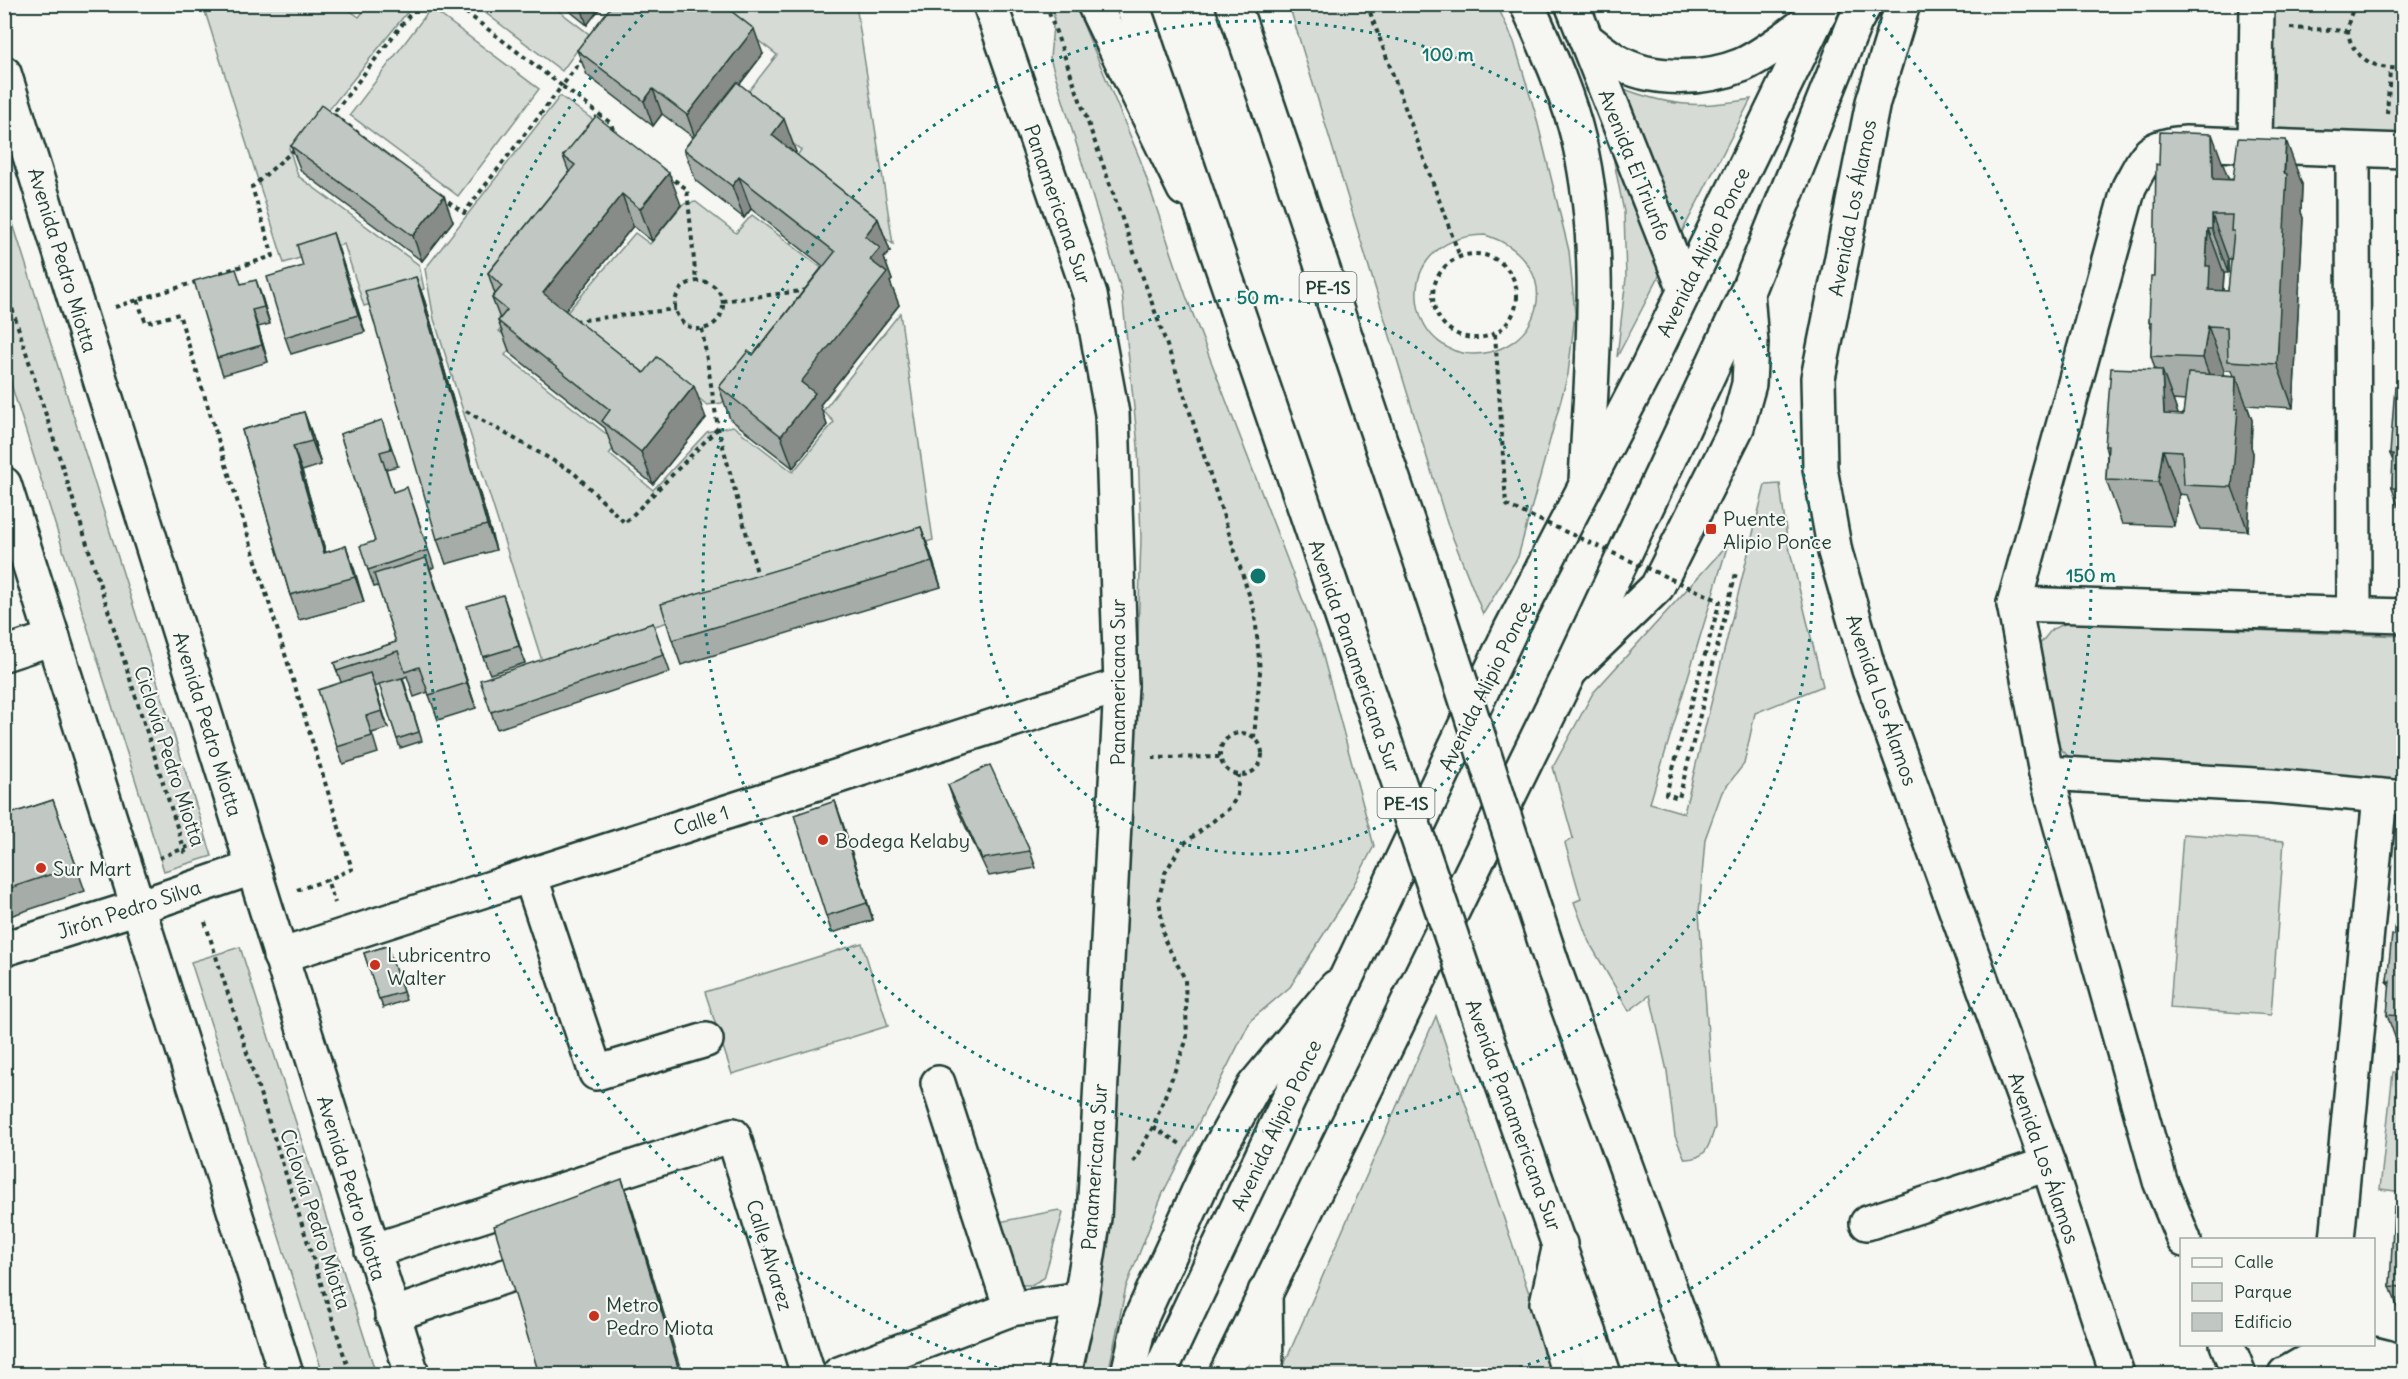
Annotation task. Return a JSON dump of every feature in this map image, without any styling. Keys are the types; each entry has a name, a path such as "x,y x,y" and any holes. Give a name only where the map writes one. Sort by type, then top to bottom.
{"main road":[{"name":"Panamericana Sur","path":"990,4 1092,306 1112,414 1121,685 1094,1218 1081,1299 1064,1374"},
{"path":"1094,4 1220,264"},
{"name":"Avenida Panamericana Sur","path":"1132,4 1477,1011 1604,1374"},
{"path":"1527,4 1554,66 1579,141 1591,218 1595,293 1586,482"},
{"name":"Avenida El Triunfo","path":"1572,4 1685,290"},
{"path":"1226,1374 1264,1292 1569,673 1747,292 1855,22 1865,4"},
{"name":"Avenida Los Álamos","path":"1903,4 1873,102 1818,378 1820,468 1835,552 1869,670 2048,1164 2117,1374"},
{"path":"2255,147 2257,4"},
{"name":"PE-1S","path":"1239,6 1318,259 1422,564 1552,963 1701,1374"},
{"name":"Avenida Alipio Ponce","path":"1159,1374 1511,629 1685,290 1820,7"},
{"name":"Avenida El Triunfo","path":"1586,39 1617,62 1647,73 1680,76 1708,74 1743,64 1820,7"},
{"name":"Avenida Pedro Miotta","path":"4,73 411,1374"},
{"path":"2184,1238 2160,1181 2046,773 2014,604 2129,187 2148,153 2166,144 2186,143 2353,150 2395,138"},
{"path":"2353,150 2354,615"},
{"path":"1569,673 1657,587 1737,427 1749,384 1751,343 1747,292"},
{"path":"4,484 286,1374"},
{"path":"2014,604 2403,616"},
{"path":"4,654 53,638"},
{"name":"Calle 1","path":"280,956 1121,685"},
{"path":"2046,773 2272,786 2392,797 2337,1238"},
{"name":"Jirón Pedro Silva","path":"4,948 138,908 252,868"},
{"path":"530,875 596,1073 706,1040"},
{"path":"1128,1374 1140,1320 1211,1164 1254,1086 1347,974"},
{"path":"938,1083 1011,1309"},
{"name":"Calle Alvarez","path":"372,1251 733,1135 808,1374"},
{"path":"1867,1223 2048,1164"},
{"path":"1560,1244 1546,1303 1569,1374"},
{"path":"392,1315 579,1251"},
{"path":"1264,1292 1266,1374"},
{"path":"839,1374 1011,1309 1081,1299"},
{"path":"2228,1346 2239,1374"},
{"path":"2285,1374 2328,1349 2395,1360 2403,1365"}],"path":[{"path":"353,4 357,8 360,4"},
{"path":"325,121 333,114 418,4"},
{"path":"455,4 612,124 614,136"},
{"path":"1046,4 1183,385 1255,613 1260,672 1254,737"},
{"path":"1368,4 1460,257"},
{"path":"2358,4 2349,21 2354,49 2363,60 2376,67 2390,70 2403,67"},
{"path":"2281,28 2349,31"},
{"path":"436,192 464,213 590,50"},
{"path":"2390,70 2395,138"},
{"path":"333,114 370,142"},
{"path":"81,318 273,256 252,187 301,143"},
{"path":"660,169 687,189 696,281"},
{"path":"1474,254 1487,255 1500,262 1510,272 1516,284 1518,298 1515,312 1508,324 1495,334 1484,338 1470,338 1456,334 1434,315 1433,287 1439,274 1448,264 1460,257 1474,254"},
{"path":"696,281 707,282 716,287 722,300 723,307 720,317 712,325 702,329 691,328 682,322 676,309 678,292 686,285 696,281"},
{"name":"Ciclovía Pedro Miotta","path":"4,283 350,1374"},
{"path":"722,300 816,289"},
{"path":"137,300 146,323 179,314 352,869 327,880 262,901"},
{"path":"564,322 676,309"},
{"path":"702,329 718,428 761,586"},
{"path":"1495,334 1506,506 1720,601 1666,794 1679,798 1736,573"},
{"path":"466,411 573,472 625,523 718,428"},
{"path":"1234,734 1248,734 1254,737 1262,748 1262,761 1253,772 1239,775 1226,769 1220,757 1223,743 1234,734"},
{"path":"1117,758 1220,757"},
{"path":"1132,1165 1153,1127 1186,1040 1185,979 1164,939 1159,898 1165,873 1181,846 1209,827 1231,807 1237,795 1239,775"},
{"path":"127,871 240,827"},
{"path":"327,880 336,904"}],"green space":[{"path":"203,5 342,5 359,17 369,5 413,5 324,116 289,148 298,176 419,265 424,289 364,306 344,244 284,263"},
{"path":"475,5 551,5 589,34 562,71"},
{"path":"732,5 856,5 893,244 790,166 801,150 740,102 777,55 724,14"},
{"path":"1055,5 1075,5 1140,159 1186,296 1320,645 1374,846 1346,899 1290,987 1251,1020 1163,1193 1126,1287 1108,1374 1083,1374 1092,1333 1100,1264 1114,1182 1136,704 1141,538 1138,446 1122,293 1050,58"},
{"path":"1289,5 1497,5 1514,42 1535,112 1569,251 1575,314 1568,374 1518,557 1483,614 1447,523","holes":["1485,235 1499,241 1522,257 1530,268 1535,280 1536,308 1527,328 1508,345 1490,352 1462,353 1440,342 1425,324 1417,302 1419,278 1430,257 1452,241"]},
{"path":"2274,5 2403,5 2403,142 2270,138"},
{"path":"431,8 539,89 458,196 350,115"},
{"path":"1616,86 1651,98 1682,104 1714,104 1751,99 1617,357 1626,278 1624,212 1610,141"},
{"path":"560,96 606,129 509,318 499,331 514,343 505,355 618,443 609,454 653,490 707,432 733,426 793,472 834,422 823,411 900,313 933,540 542,661 434,319 425,269"},
{"path":"4,195 212,856 164,871 5,365"},
{"path":"696,202 736,233 752,215 844,285 754,360 722,403 707,405 673,377 652,396 558,323 635,233 650,244 683,204"},
{"path":"1780,484 1787,539 1823,686 1755,713 1744,764 1722,792 1705,839 1699,913 1715,1127 1709,1145 1703,1154 1685,1159 1675,1136 1667,1071 1650,995 1629,1011 1589,942 1574,902 1581,899 1565,843 1573,838 1553,767 1593,693 1728,544 1650,803 1684,813 1765,485"},
{"path":"2067,623 2403,636 2403,791 2086,763 2069,757 2057,745 2037,661 2040,644 2052,629"},
{"path":"2183,834 2284,841 2271,1015 2170,1008"},
{"path":"862,943 888,1026 732,1074 705,992"},
{"path":"240,947 376,1374 323,1374 191,962"},
{"path":"1436,1016 1556,1374 1280,1374"},
{"path":"2393,1072 2403,1073 2403,1192 2380,1189"},
{"path":"1059,1210 1063,1213 1044,1278 1031,1285 1019,1285 999,1222"}],"building":[{"path":"613,4 722,4 754,29 687,115 653,89 644,101 577,50"},
{"path":"737,82 784,119 772,135 878,219 865,236 880,248 870,260 887,273 801,382 815,393 781,436 719,387 748,351 753,355 835,252 739,177 732,186 684,149"},
{"path":"321,105 444,196 413,236 291,146"},
{"path":"596,116 669,173 640,209 622,194 543,293 644,373 657,357 694,386 641,452 602,421 610,410 498,321 507,310 492,298 502,286 488,273 575,165 563,156"},
{"path":"2160,132 2212,134 2213,179 2233,180 2238,138 2286,140 2284,173 2287,174 2277,364 2228,361 2227,327 2208,326 2203,358 2151,356 2152,322 2149,322 2151,276 2154,276 2156,164 2159,165","holes":["2212,215 2232,215 2231,231 2234,231 2228,291 2209,290 2210,266 2206,266 2208,229 2212,229"]},
{"path":"333,233 358,315 285,337 267,277 303,266 297,245"},
{"path":"236,269 241,284 256,280 264,307 252,310 262,345 217,358 194,281"},
{"path":"416,277 487,525 437,539 365,291"},
{"path":"2111,368 2162,370 2164,414 2183,415 2188,373 2236,376 2235,409 2238,409 2232,487 2184,485 2182,451 2163,450 2158,482 2106,480 2108,446 2105,446"},
{"path":"2395,386 2403,386 2403,488 2392,488 2393,454 2390,454"},
{"path":"304,412 312,441 293,446 324,553 346,546 355,577 290,595 242,430"},
{"path":"382,420 391,449 380,452 393,492 407,487 428,550 368,570 360,546 375,541 340,434"},
{"path":"921,527 932,562 672,640 661,604"},
{"path":"426,558 467,683 429,695 419,667 405,672 398,651 337,671 334,663 396,642 374,574"},
{"path":"503,595 519,646 483,657 467,606"},
{"path":"653,623 664,655 491,712 480,680"},
{"path":"370,673 382,711 366,716 372,736 337,747 318,690"},
{"path":"402,678 419,732 397,739 379,684"},
{"path":"990,765 1030,851 982,859 948,785"},
{"path":"53,800 76,866 4,890 4,816"},
{"path":"835,801 867,903 826,916 794,815"},
{"path":"2401,823 2403,823 2403,1016 2387,1015 2390,981 2387,981 2392,935 2395,935"},
{"path":"387,946 403,992 379,999 364,953"},
{"path":"2400,1174 2403,1174 2403,1287 2390,1286 2394,1206 2397,1206"},
{"name":"Metro Pedro Miota","path":"622,1179 680,1374 539,1374 494,1226"}],"place":[{"name":"Puente Alipio Ponce","path":"1711,529"},
{"name":"Bodega Kelaby","path":"823,840"},
{"name":"Sur Mart","path":"41,868"},
{"name":"Lubricentro Walter","path":"375,965"},
{"name":"Metro Pedro Miota","path":"594,1316"}]}
